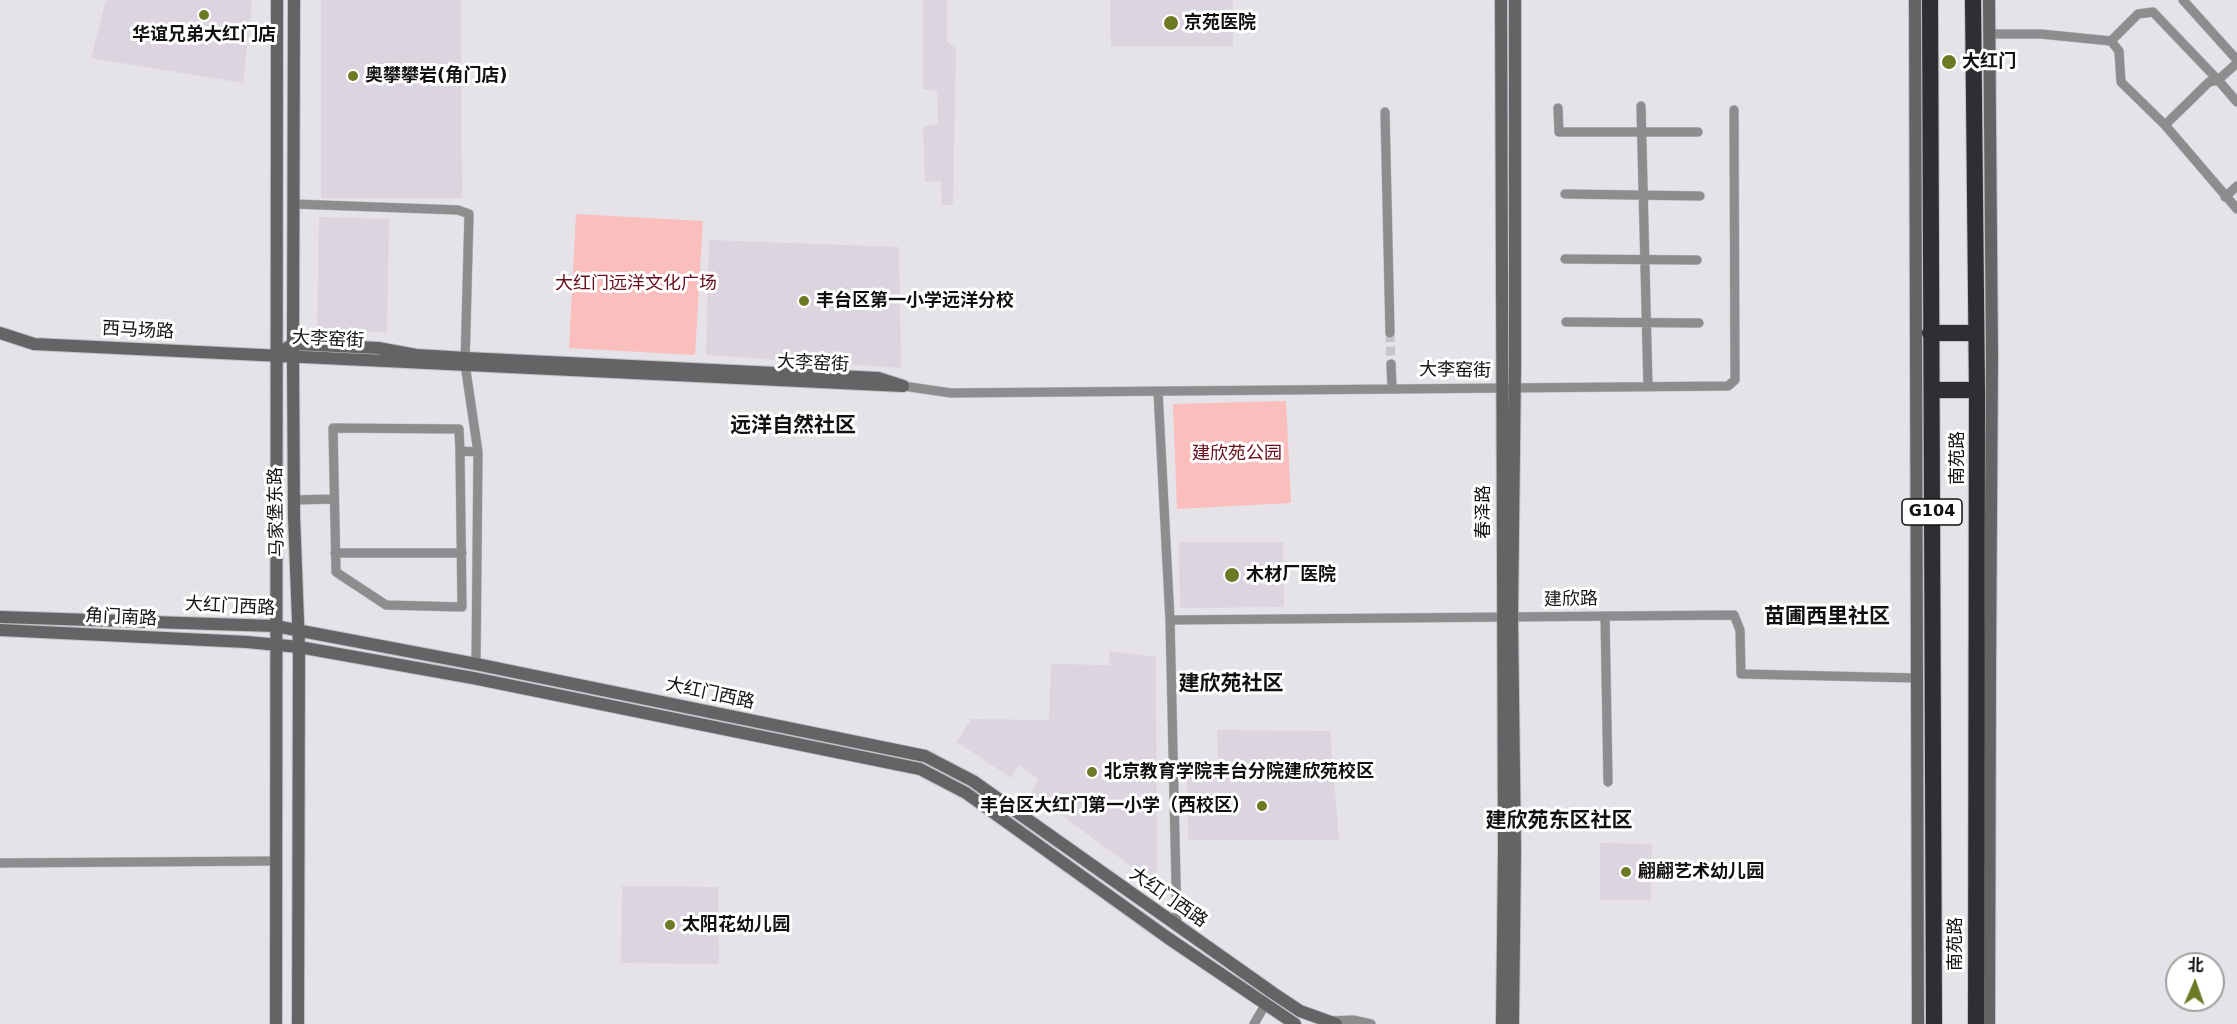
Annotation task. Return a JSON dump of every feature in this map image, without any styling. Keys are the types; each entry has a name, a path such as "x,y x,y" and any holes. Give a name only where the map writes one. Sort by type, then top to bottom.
{"highway":[{"name":"南苑路","path":"1930,0 1934,1024"},
{"name":"南苑路","path":"1973,0 1977,390 1976,1024"},
{"path":"1930,333 1975,333"},
{"path":"1932,390 1977,390"}],"street":[{"name":"马家堡东路","path":"276,1024 278,0"},
{"name":"马家堡东路","path":"294,0 294,500 299,631 298,1024"},
{"name":"春泽路","path":"1501,0 1508,389 1502,1024"},
{"name":"春泽路","path":"1508,389 1515,366 1515,0"},
{"path":"1915,0 1918,1024"},
{"path":"1989,0 1992,309 1989,1024"},
{"path":"2165,125 2209,82 2218,80 2237,62 2183,0"},
{"path":"2112,41 2138,14 2153,12 2237,102"},
{"path":"1990,34 2041,34 2112,41 2119,51 2121,82 2165,125 2237,209"},
{"path":"1641,106 1648,387"},
{"path":"1558,108 1559,132 1698,132"},
{"name":"大李窑街","path":"276,355 293,350 903,386 951,393 1728,386 1735,380 1734,110"},
{"path":"1385,112 1390,333"},
{"path":"2225,197 2237,186"},
{"path":"1565,194 1700,196"},
{"path":"294,204 458,210 469,214 466,361 478,452 476,664"},
{"path":"1565,259 1697,260"},
{"path":"1566,322 1699,323"},
{"name":"西马场路","path":"0,333 34,344 276,355"},
{"path":"1391,364 1392,388"},
{"path":"1158,391 1170,620 1176,926"},
{"path":"333,428 459,429 460,451 462,607 386,606 336,572 333,428"},
{"path":"460,451 478,452"},
{"path":"294,500 334,499"},
{"path":"335,553 462,553"},
{"name":"建欣路","path":"1170,620 1734,615 1740,630 1741,674 1917,678"},
{"path":"1605,616 1608,782"},
{"name":"大红门西路","path":"0,617 275,626 476,664 925,756 973,781 1176,926 1300,1011 1332,1023"},
{"name":"春泽路","path":"1507,617 1515,850 1512,1024"},
{"name":"角门南路","path":"0,630 276,645"},
{"name":"大红门西路","path":"276,645 299,647 473,678 920,770 966,793 1295,1024"},
{"path":"1977,645 1990,670"},
{"path":"0,863 275,861"},
{"path":"1975,960 1989,913"},
{"path":"1254,1024 1265,1005"},
{"path":"1332,1023 1353,1020 1371,1024"}],"shaded area":[{"path":"106,0 252,0 243,83 91,58"},
{"path":"321,0 461,0 462,198 321,198"},
{"path":"923,0 947,0 947,41 956,49 953,205 942,205 941,181 925,182 923,127 938,124 937,91 923,89"},
{"name":"京苑医院","path":"1110,0 1233,0 1233,46 1111,46"},
{"path":"319,217 389,219 387,332 317,331"},
{"name":"丰台区第一小学远洋分校","path":"709,240 899,247 901,368 706,355"},
{"name":"木材厂医院","path":"1179,542 1283,542 1284,607 1180,608"},
{"name":"北京教育学院丰台分院建欣苑校区","path":"1110,651 1156,657 1157,885 1031,793 1039,779 1019,765 1011,778 957,742 971,719 1049,720 1051,664 1109,665"},
{"name":"丰台区大红门第一小学（西校区）","path":"1217,730 1330,731 1339,840 1188,840 1187,771 1218,771"},
{"name":"翩翩艺术幼儿园","path":"1600,843 1652,844 1651,900 1600,900"},
{"name":"太阳花幼儿园","path":"622,886 718,887 719,964 621,963"}],"green space":[{"name":"大红门远洋文化广场","path":"576,214 703,221 695,355 569,348"},
{"name":"建欣苑公园","path":"1286,401 1291,503 1177,509 1173,404"}],"tunnel":[{"path":"1390,333 1391,364"}],"place":[{"name":"华谊兄弟大红门店","path":"204,15"},
{"name":"京苑医院","path":"1171,23"},
{"name":"大红门","path":"1949,62"},
{"name":"奥攀攀岩(角门店)","path":"353,76"},
{"name":"丰台区第一小学远洋分校","path":"804,301"},
{"name":"木材厂医院","path":"1232,575"},
{"name":"北京教育学院丰台分院建欣苑校区","path":"1092,772"},
{"name":"丰台区大红门第一小学（西校区）","path":"1262,806"},
{"name":"翩翩艺术幼儿园","path":"1626,872"},
{"name":"太阳花幼儿园","path":"670,925"}],"district":[{"name":"远洋自然社区","path":"793,427"},
{"name":"苗圃西里社区","path":"1827,618"},
{"name":"建欣苑社区","path":"1231,685"},
{"name":"建欣苑东区社区","path":"1559,822"}]}
